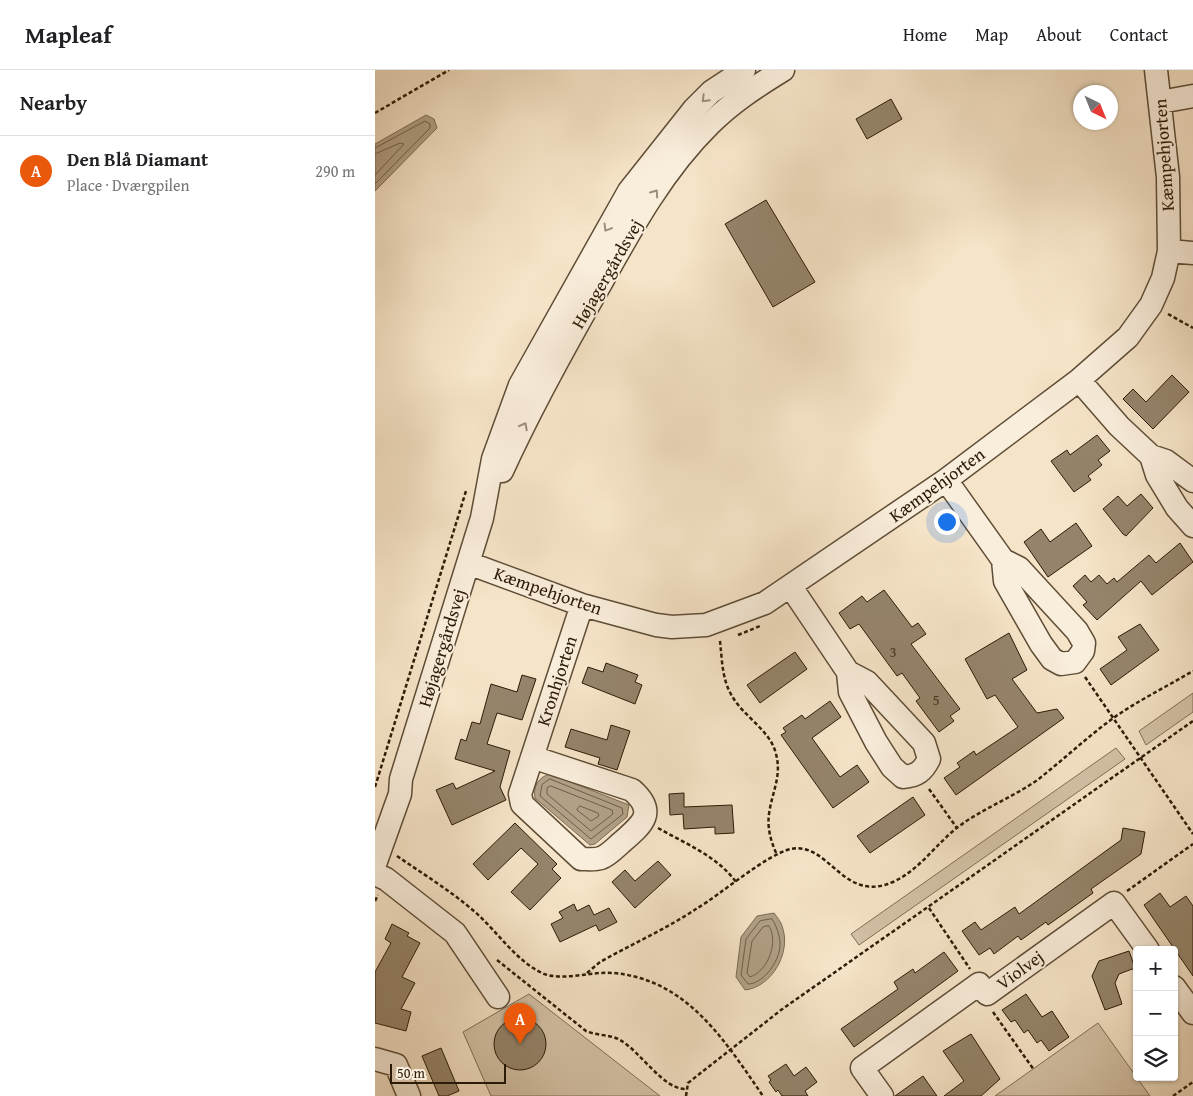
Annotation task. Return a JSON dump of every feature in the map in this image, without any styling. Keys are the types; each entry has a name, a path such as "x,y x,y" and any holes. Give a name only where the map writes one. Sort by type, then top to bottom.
{"street":[{"name":"Højagergårdsvej","path":"379,872 400,794 401,779 482,518 493,459 520,385 629,191 665,144 711,92 744,70"},
{"name":"Højagergårdsvej","path":"482,518 523,428 580,319 636,220 681,156 710,124 743,95 783,70"},
{"name":"Kæmpehjorten","path":"466,571 656,625 671,627 706,625 765,603 946,480 1079,380 1128,337 1151,305 1163,278 1169,251 1168,177 1161,102 1155,70"},
{"path":"1161,102 1193,96"},
{"path":"1169,251 1193,253"},
{"path":"1079,380 1119,426 1151,456 1166,460 1193,481"},
{"path":"1151,456 1157,475 1177,508 1193,526"},
{"path":"946,480 1003,560 1019,568 1077,631 1084,643 1083,652 1075,662 1061,664 1052,659 1041,644 1005,581 1003,560"},
{"path":"791,587 848,672 850,692 876,742 892,767 903,777 913,776 924,769 929,759 924,743 867,682 848,672"},
{"name":"Kronhjorten","path":"582,605 520,794 522,804 581,859 599,859 607,855 640,826 643,820"},
{"path":"532,757 632,790 643,799 646,815 643,820"},
{"name":"Højagergårdsvej","path":"375,832 391,792 401,779"},
{"path":"379,872 455,934 498,997"},
{"path":"1114,902 1145,946"},
{"name":"Violvej","path":"882,1096 862,1068 1114,902"},
{"path":"1177,991 1193,1013"},
{"path":"375,1059 396,1065 409,1096"}],"path":[{"path":"375,113 449,70"},
{"path":"1163,320 1171,306"},
{"path":"1167,314 1193,328"},
{"path":"442,572 466,571"},
{"path":"737,635 762,626"},
{"path":"712,642 728,638"},
{"path":"720,641 725,682 733,698 767,737 776,752 779,778 769,814 771,840 777,855"},
{"path":"1075,662 1139,758 1193,834"},
{"path":"587,973 601,962 696,910 777,855 792,848 809,849 823,858 836,872 851,882 876,887 895,881 929,855 957,828 1035,781 1113,718 1193,671"},
{"path":"686,1096 685,1089 688,1083 781,1010 1193,721"},
{"path":"918,773 957,828"},
{"path":"643,820 715,859 726,868 736,882"},
{"path":"1114,902 1193,844"},
{"path":"375,901 379,872 395,854 474,911 523,960 543,973 564,978 587,973 614,973 647,980 677,994 701,1014 730,1049 763,1096"},
{"path":"929,908 983,989 991,1009 1034,1070"},
{"path":"491,955 586,1031 619,1038 674,1087 685,1089"},
{"path":"1173,1096 1193,1082"}],"shaded area":[{"path":"1193,693 1193,712 1146,745 1139,731"},
{"path":"1116,748 1125,759 859,945 851,934"},
{"path":"529,994 660,1096 491,1096 463,1032"},
{"path":"1098,1023 1133,1072 1133,1081 1139,1081 1150,1096 995,1096"}],"water":[{"path":"426,115 434,119 437,128 375,191 375,144"},
{"path":"550,774 629,805 627,817 595,844 590,845 535,798 537,783 542,777"},
{"path":"774,913 781,924 784,936 782,957 777,967 764,982 745,990 736,977 741,937 757,916"}],"building":[{"path":"891,99 902,119 867,139 856,119"},
{"path":"766,200 815,282 773,307 725,224"},
{"path":"1172,375 1189,392 1153,429 1123,399 1133,389 1146,402"},
{"path":"1097,435 1110,451 1098,460 1102,465 1088,476 1091,480 1074,492 1051,461 1067,450 1070,455"},
{"path":"1141,494 1153,508 1126,536 1103,509 1118,496 1127,506"},
{"path":"1076,523 1092,546 1048,577 1024,542 1041,529 1050,542"},
{"path":"1180,543 1193,562 1152,595 1141,581 1097,620 1083,605 1087,602 1073,586 1085,575 1091,582 1099,575 1107,584 1114,578 1117,582 1149,555 1156,563"},
{"path":"884,590 912,627 918,623 926,634 911,644 960,709 950,716 954,721 939,732 916,701 920,698 902,673 897,676 859,624 850,629 839,613 862,596 867,602"},
{"path":"1140,624 1159,650 1111,685 1100,669 1127,650 1118,637"},
{"path":"1009,633 1027,670 1012,679 1037,713 1057,709 1064,718 956,795 944,778 960,767 957,763 974,751 976,755 1018,727 995,695 987,699 965,659"},
{"path":"795,652 807,669 760,703 747,685"},
{"path":"606,663 638,675 635,682 642,685 635,704 582,683 588,667 603,672"},
{"path":"522,675 536,679 522,720 497,713 487,744 510,751 500,787 506,800 452,825 436,790 453,783 456,789 495,771 455,759 461,739 466,741 472,722 480,724 491,684 517,692"},
{"path":"830,701 841,717 812,738 840,777 857,765 869,782 833,808 781,735 786,732 783,728 802,715 805,719"},
{"path":"611,725 630,731 617,770 598,764 600,758 565,747 571,729 607,740"},
{"path":"684,793 684,807 732,805 734,833 715,834 715,827 684,829 683,814 670,815 669,794"},
{"path":"913,797 925,815 870,853 857,836"},
{"path":"515,823 557,864 552,869 561,878 530,910 511,892 538,864 521,848 488,880 473,864"},
{"path":"1123,828 1145,832 1141,854 1091,889 1093,893 1048,925 1046,922 1021,940 1018,936 994,954 990,948 979,955 962,931 975,922 981,930 1015,907 1019,914 1121,840"},
{"path":"658,861 671,875 635,908 612,882 625,870 635,881"},
{"path":"1160,893 1170,907 1186,896 1193,906 1193,976 1178,954 1178,946 1172,946 1144,905"},
{"path":"574,904 577,911 589,905 594,915 609,908 617,922 599,931 596,925 560,942 551,924 563,918 559,912"},
{"path":"392,924 409,933 407,936 420,943 402,977 415,983 401,1009 411,1012 406,1031 375,1023 375,972 391,943 385,939"},
{"path":"1129,951 1133,962 1133,969 1119,974 1115,983 1122,1004 1105,1010 1092,976 1099,961"},
{"path":"944,952 958,971 854,1047 841,1029 898,989 894,982 913,969 915,973"},
{"path":"1026,994 1042,1017 1052,1011 1069,1037 1049,1051 1041,1040 1037,1043 1028,1030 1024,1033 1015,1020 1011,1022 1002,1010"},
{"path":"520,1018 530,1020 538,1026 544,1034 546,1044 544,1054 538,1062 530,1068 520,1070 510,1068 502,1062 496,1054 494,1044 496,1034 502,1026 510,1020"},
{"path":"971,1034 1000,1079 981,1096 944,1096 964,1081 943,1051"},
{"path":"441,1048 459,1091 447,1096 439,1096 422,1056"},
{"path":"786,1064 794,1076 806,1067 817,1082 805,1091 808,1096 782,1096 778,1090 776,1092 769,1082 771,1080 768,1076"},
{"path":"923,1076 937,1096 895,1096"}],"place":[{"name":"Den Blå Diamant","path":"520,1044"}]}
